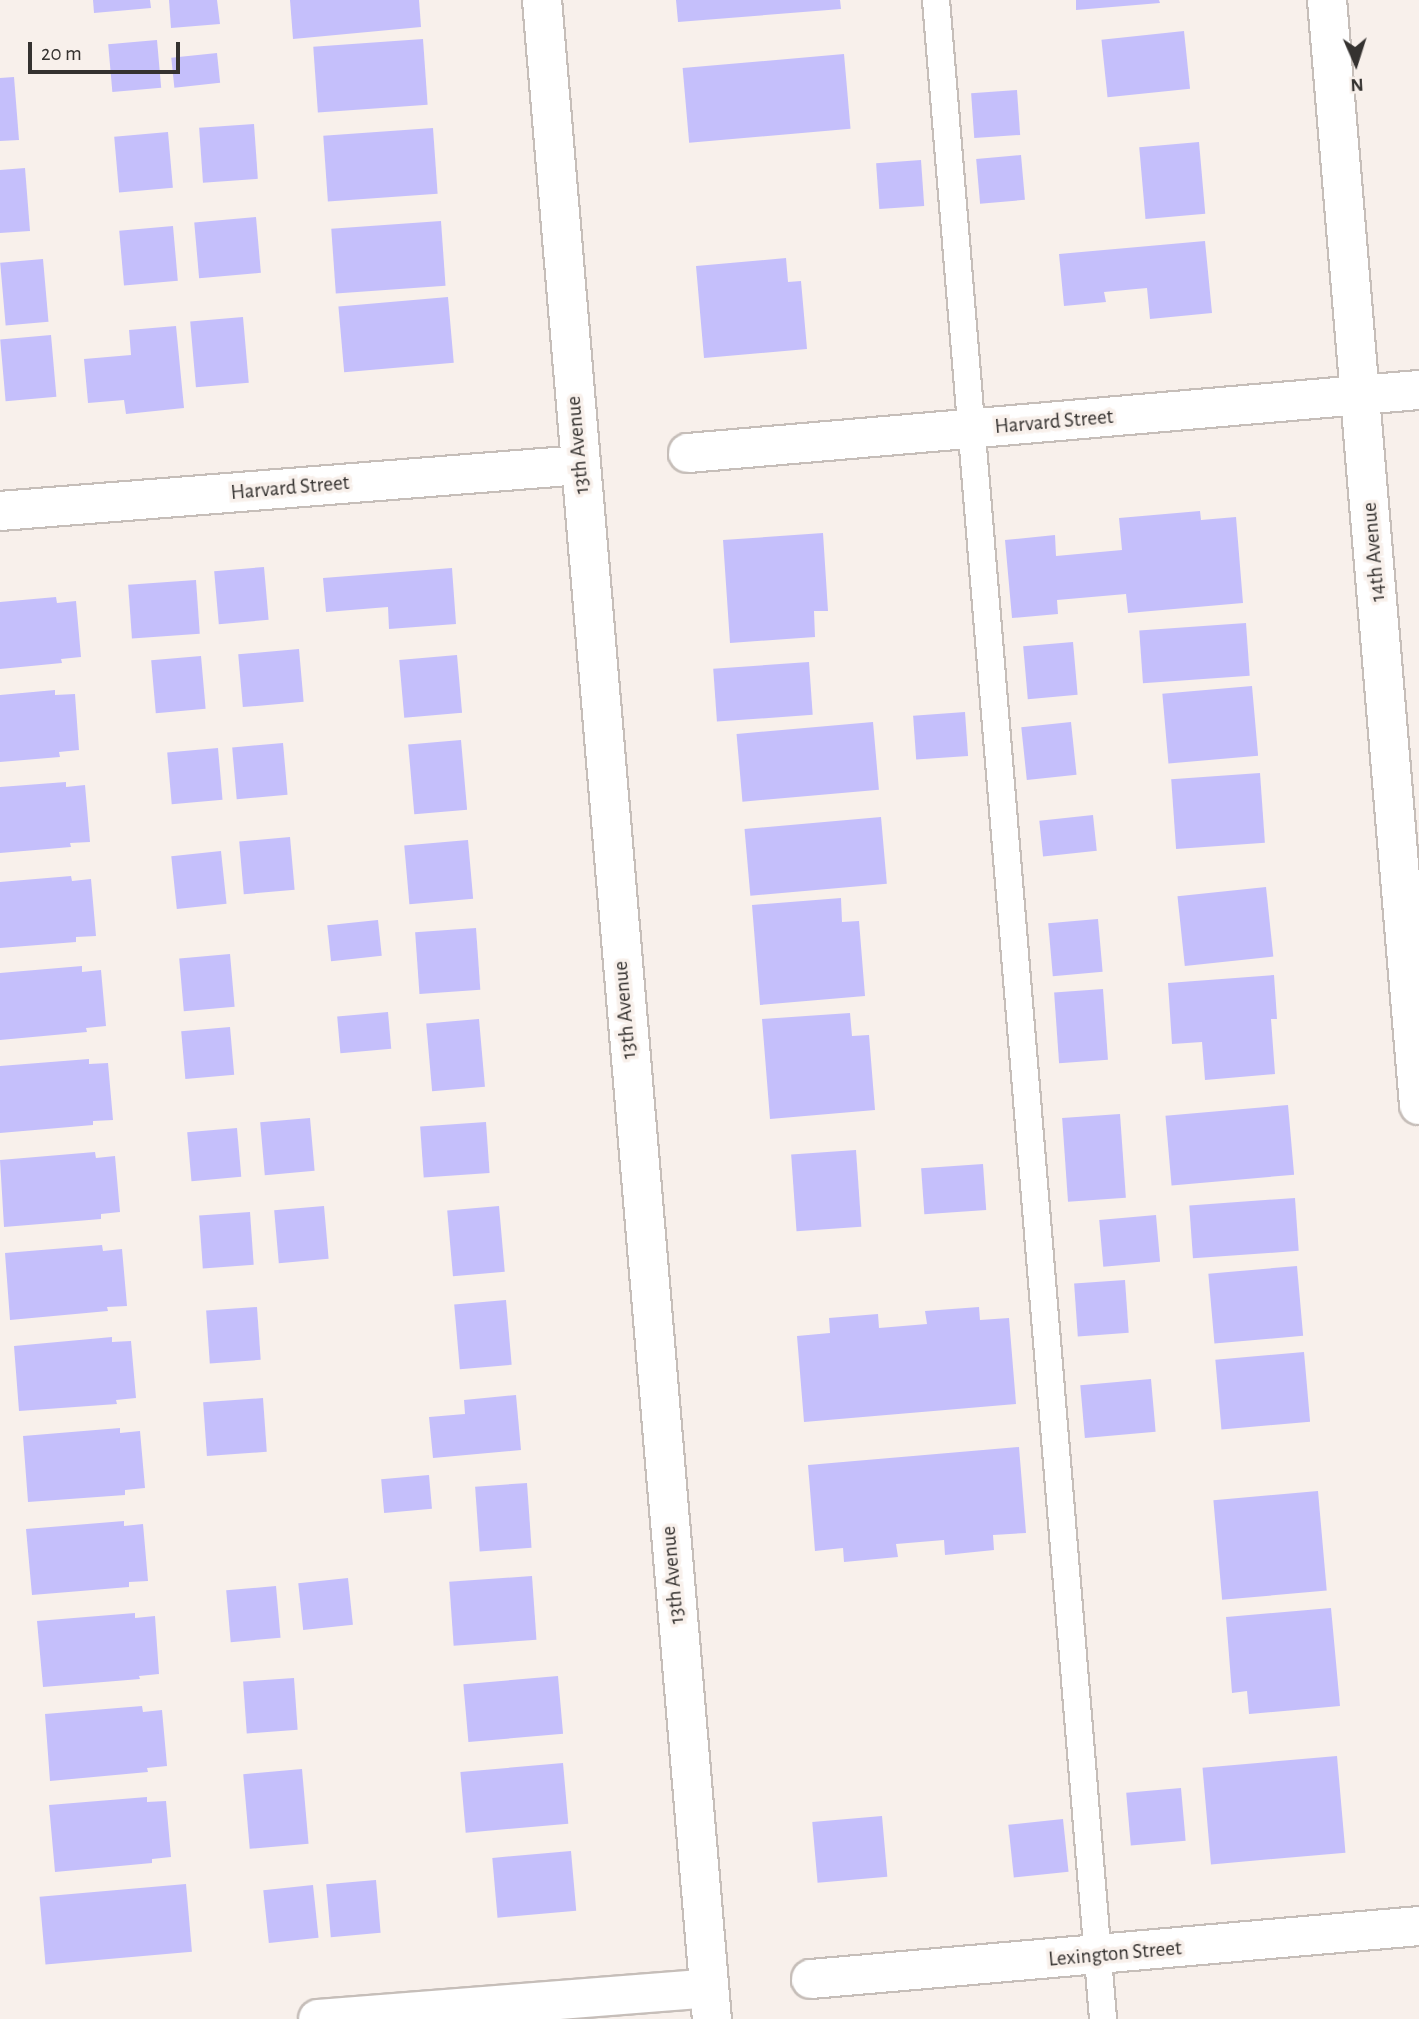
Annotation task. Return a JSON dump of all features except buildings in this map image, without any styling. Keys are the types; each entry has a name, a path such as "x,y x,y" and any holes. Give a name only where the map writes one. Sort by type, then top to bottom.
{"street":[{"name":"13th Avenue","path":"542,0 710,2004"},
{"name":"14th Avenue","path":"1327,0 1419,1105"},
{"name":"Harvard Street","path":"688,453 1419,390"},
{"name":"Harvard Street","path":"0,511 580,465"},
{"name":"Lexington Street","path":"811,1979 1419,1926"},
{"path":"318,2019 710,2004"}],"lane":[{"path":"936,0 1103,2019"}]}
